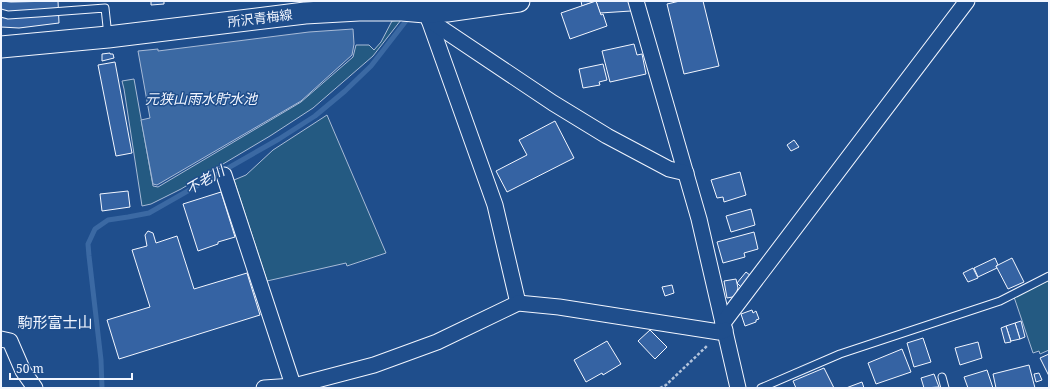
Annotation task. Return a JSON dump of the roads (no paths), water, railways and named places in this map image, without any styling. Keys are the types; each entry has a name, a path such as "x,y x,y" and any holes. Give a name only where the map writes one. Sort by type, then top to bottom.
{"main road":[{"name":"所沢青梅線","path":"1,47 108,37 303,7 359,10 400,7 427,16 447,11 519,1"}],"street":[{"path":"636,1 699,219 722,328 738,388"},
{"path":"722,328 967,1"},
{"path":"427,16 553,103 607,136 669,169 686,173"},
{"path":"427,16 494,205 518,303"},
{"path":"224,175 294,387"},
{"path":"264,388 294,387 374,365 437,342 518,303 722,328"},
{"path":"1,339 10,341 23,371 35,388"}],"lane":[{"path":"1,13 8,15 58,11 104,4 108,37"},
{"path":"761,388 840,354 1000,301 1049,276"},
{"path":"942,377 945,388"}],"water":[{"name":"元狭山雨水貯水池","path":"353,29 354,44 352,55 301,101 157,185 153,184 141,120 150,118 138,51 158,49 158,51 309,32"}],"waterway":[{"name":"不老川","path":"102,388 101,360 88,244 95,229 108,220 149,213 279,139 315,116 345,91 371,66 409,17"}],"district":[{"name":"駒形富士山","path":"55,323"}]}
